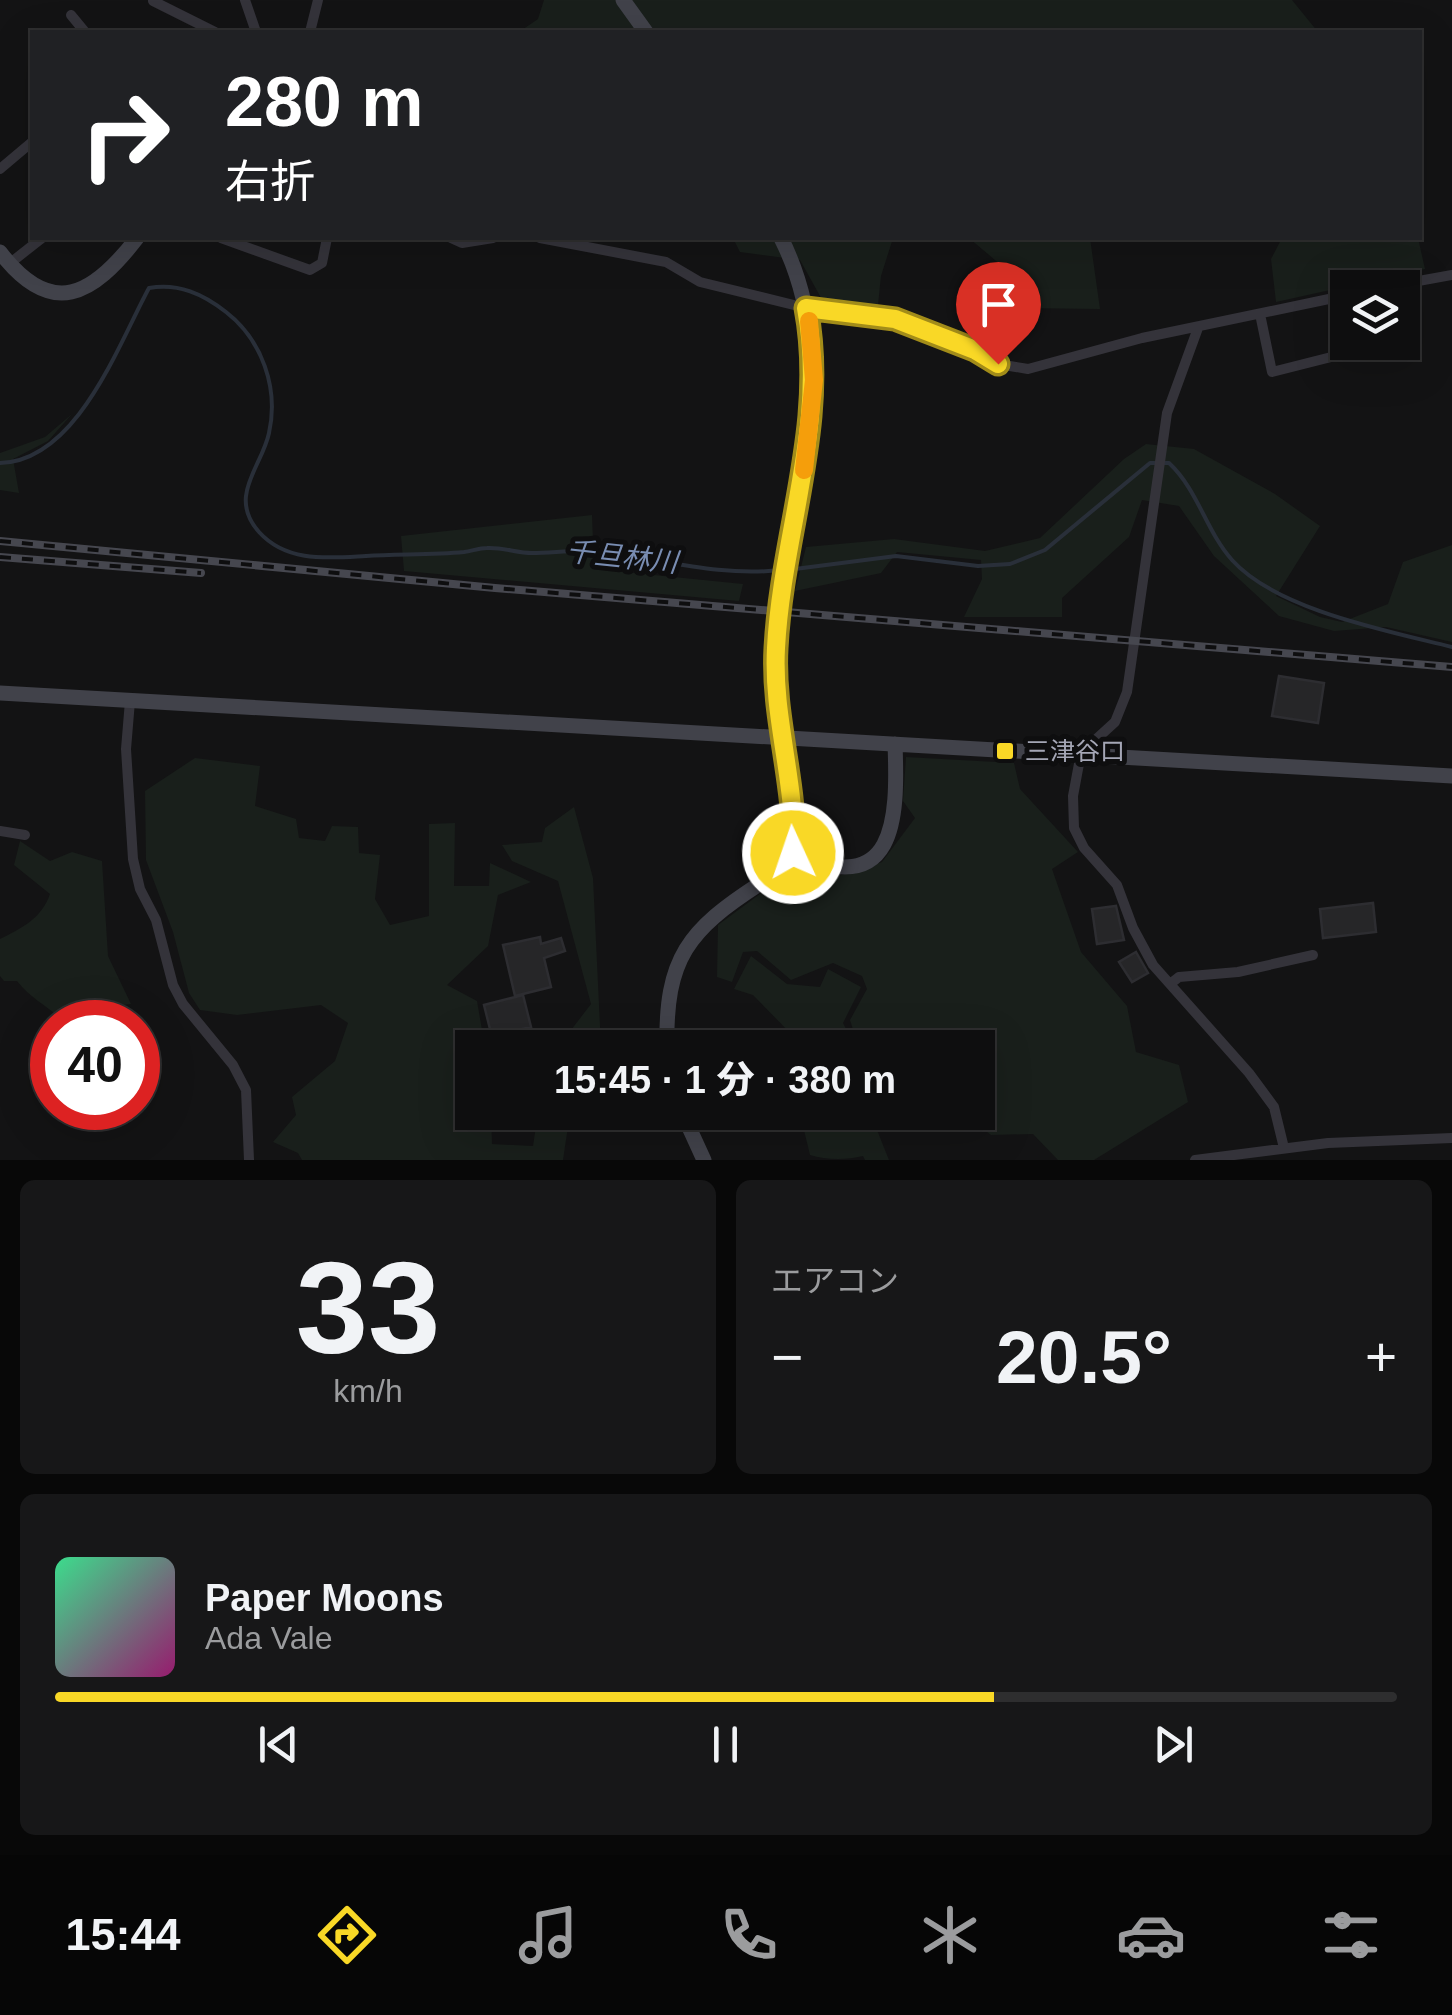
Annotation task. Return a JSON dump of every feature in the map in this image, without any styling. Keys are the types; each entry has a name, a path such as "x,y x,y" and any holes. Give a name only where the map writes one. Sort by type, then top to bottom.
{"street":[{"path":"245,0 255,30"},
{"path":"310,30 318,0"},
{"path":"623,0 645,30"},
{"path":"152,1 211,30"},
{"path":"71,15 83,30"},
{"path":"0,169 30,144"},
{"path":"38,240 4,258 34,286 58,292 72,291 104,277 135,240"},
{"path":"227,240 310,270 322,263 327,240"},
{"path":"455,240 462,243 481,240"},
{"path":"550,240 666,262 700,282 806,308 895,319 975,350 998,364 1028,369 1142,338 1330,299"},
{"path":"668,1030 670,989 685,948 702,925 782,868 793,853 795,827 774,680 814,380 806,308 782,240"},
{"path":"1420,281 1452,275"},
{"path":"1260,314 1272,372 1330,358"},
{"path":"1198,328 1167,413 1154,482 1127,692 1114,722 1081,753 1073,796 1074,828 1084,848 1117,885 1133,928 1153,964 1274,1106 1284,1148"},
{"path":"0,693 1452,776"},
{"path":"130,702 126,749 132,859 140,889 156,920 178,995 232,1065 246,1090 249,1160"},
{"path":"793,853 833,868 861,864 881,850 894,822 896,744"},
{"path":"0,831 25,835"},
{"path":"1170,984 1179,978 1238,972 1313,955"},
{"path":"690,1130 704,1160"},
{"path":"1195,1160 1284,1148 1452,1138"}],"shaded area":[{"path":"544,0 1292,0 1316,30 522,30 538,19"},
{"path":"734,240 892,240 881,276 878,305 825,305 800,260 740,252"},
{"path":"971,240 1090,240 1100,309 1021,308 1002,266"},
{"path":"1281,240 1418,240 1425,269 1330,270 1330,290 1276,302 1271,259"},
{"path":"72,414 48,441 13,459 19,493 0,490 0,453 45,437"},
{"path":"1146,444 1194,449 1275,494 1320,526 1276,596 1320,617 1342,622 1388,604 1403,562 1452,545 1452,642 1386,627 1334,631 1279,616 1214,556 1179,506 1142,500 1129,537 1062,598 1062,617 964,617 982,579 981,560 897,552 881,573 795,591 806,547 894,539 985,551 1040,538 1124,459"},
{"path":"592,515 594,569 743,584 739,601 404,571 401,536"},
{"path":"906,757 1014,763 1020,789 1078,852 1052,869 1081,952 1127,1006 1136,1052 1179,1065 1188,1102 1094,1160 1058,1160 1033,1134 991,1135 984,1130 995,1130 995,1030 853,1030 850,1020 867,989 862,976 833,963 791,980 757,951 743,952 732,982 717,977 718,925 775,883 850,874 882,862 915,818 903,801"},
{"path":"195,758 260,766 255,806 296,819 299,838 325,841 332,826 358,827 359,853 380,855 375,899 390,925 429,916 429,824 455,823 454,886 489,886 490,863 531,882 498,895 488,946 447,985 477,1001 482,1030 455,1030 455,1130 492,1130 492,1144 533,1146 535,1130 567,1130 563,1160 302,1160 298,1153 273,1142 296,1115 292,1097 335,1061 348,1023 321,1005 237,1015 200,1010 189,993 173,932 146,860 145,791"},
{"path":"574,807 593,878 600,1030 571,1030 591,1004 558,881 512,861 502,845 542,842 545,828"},
{"path":"20,841 50,861 72,852 102,861 108,956 129,1000 37,1000 17,981 4,981 0,976 0,939 36,916 50,894 14,865"},
{"path":"751,956 787,984 820,987 828,969 861,987 843,1023 846,1030 787,1030 753,995 734,989"},
{"path":"804,1130 877,1130 889,1160 865,1160 863,1156 836,1159 810,1155"}],"building":[{"path":"1279,676 1324,683 1318,723 1272,716"},
{"path":"1373,903 1376,932 1323,938 1320,909"},
{"path":"1116,906 1124,940 1097,944 1092,909"},
{"path":"540,937 541,944 561,938 565,951 544,958 551,987 515,996 503,945"},
{"path":"1136,952 1148,973 1132,982 1119,962"},
{"path":"523,995 531,1027 490,1030 484,1005"}],"waterway":[{"name":"千旦林川","path":"0,463 27,457 51,443 73,422 109,368 149,288 170,287 199,295 226,312 249,336 265,366 272,416 265,446 249,482 246,506 259,532 282,549 323,557 452,553 487,548 532,553 592,551 712,569 781,570"},
{"name":"千旦林川","path":"795,569 896,556 978,566 1010,564 1045,550 1150,463 1169,463 1187,485 1223,549 1252,577 1276,592 1335,616 1452,647"}],"railway":[{"path":"0,541 495,588 1452,667"},
{"path":"0,557 201,573"}],"slow traffic":[{"path":"804,470 814,380 809,321"}],"place":[{"name":"三津谷口","path":"1005,751"}],"route":[{"path":"793,853 795,827 774,680 782,596 811,429 814,380 806,308 895,319 975,350 998,364"}]}
